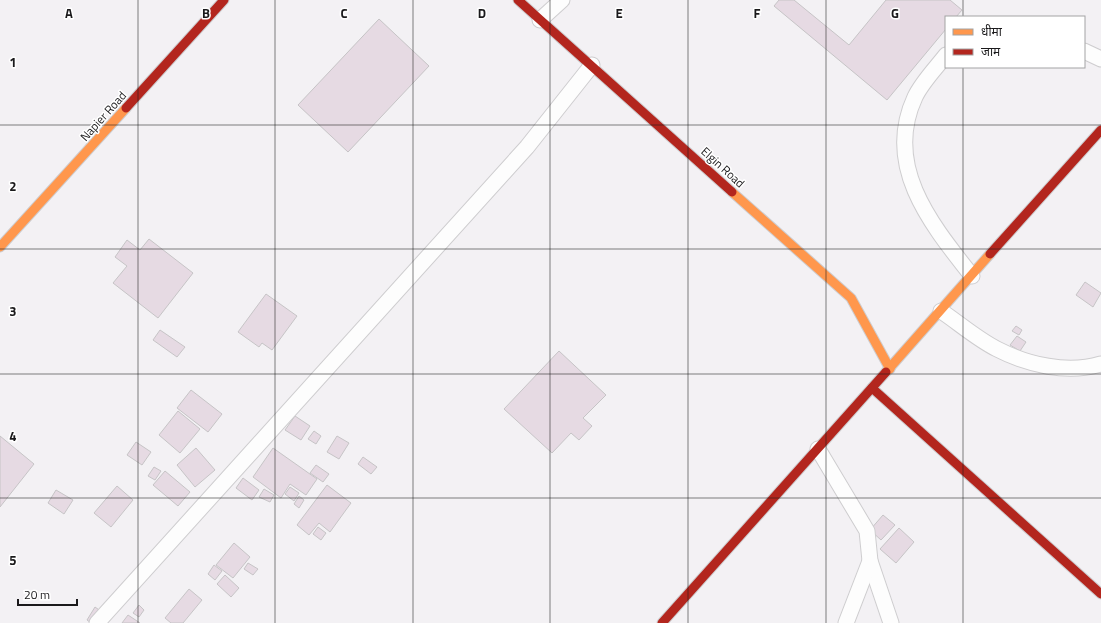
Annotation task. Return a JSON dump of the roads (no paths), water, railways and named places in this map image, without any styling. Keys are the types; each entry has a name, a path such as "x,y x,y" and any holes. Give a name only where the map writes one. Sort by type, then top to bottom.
{"street":[{"name":"Napier Road","path":"0,248 224,0"},
{"name":"Elgin Road","path":"518,0 851,298 890,369"},
{"path":"540,20 562,0"},
{"path":"1085,52 1101,60"},
{"path":"945,56 915,97 904,133 906,160 916,195 938,233 972,276"},
{"path":"97,623 527,147 592,66"},
{"path":"662,623 890,369 1101,130"},
{"path":"941,311 996,349 1031,363 1067,368 1101,364"},
{"path":"872,388 1101,594"},
{"path":"818,449 867,531 870,561 891,623"},
{"path":"846,623 870,561"}]}
